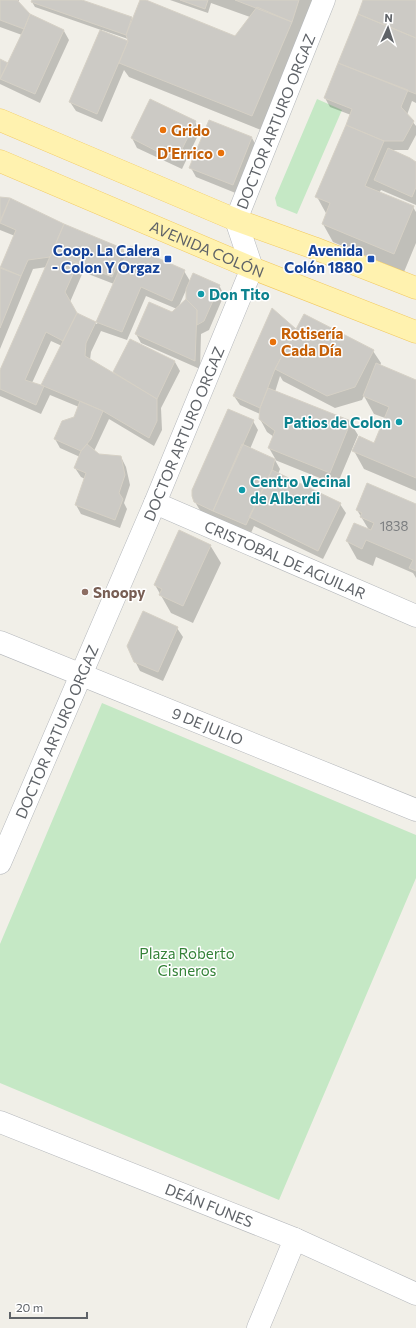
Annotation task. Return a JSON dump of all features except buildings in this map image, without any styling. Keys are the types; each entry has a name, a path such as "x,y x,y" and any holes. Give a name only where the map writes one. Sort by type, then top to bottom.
{"main road":[{"path":"0,120 236,220 314,248 416,288"},
{"name":"AVENIDA COLÓN","path":"0,161 252,268 416,332"}],"street":[{"name":"DOCTOR ARTURO ORGAZ","path":"0,863 155,503 252,268 236,220 324,0"},
{"name":"CRISTOBAL DE AGUILAR","path":"155,503 416,616"},
{"name":"9 DE JULIO","path":"0,642 416,810"},
{"name":"DEÁN FUNES","path":"0,1122 296,1239 416,1294"},
{"path":"258,1328 296,1239"}],"green space":[{"path":"317,99 342,110 297,214 277,206 275,198"},
{"name":"Plaza Roberto Cisneros","path":"102,703 416,835 416,878 279,1200 0,1083 0,944"}],"place":[{"name":"Grido","path":"163,130"},
{"name":"D'Errico","path":"221,153"},
{"name":"Coop. La Calera - Colon Y Orgaz","path":"168,259"},
{"name":"Avenida Colón 1880","path":"371,259"},
{"name":"Don Tito","path":"201,294"},
{"name":"Rotisería Cada Día","path":"273,342"},
{"name":"Patios de Colon","path":"399,422"},
{"name":"Centro Vecinal de Alberdi","path":"242,490"},
{"name":"Snoopy","path":"85,592"}]}
